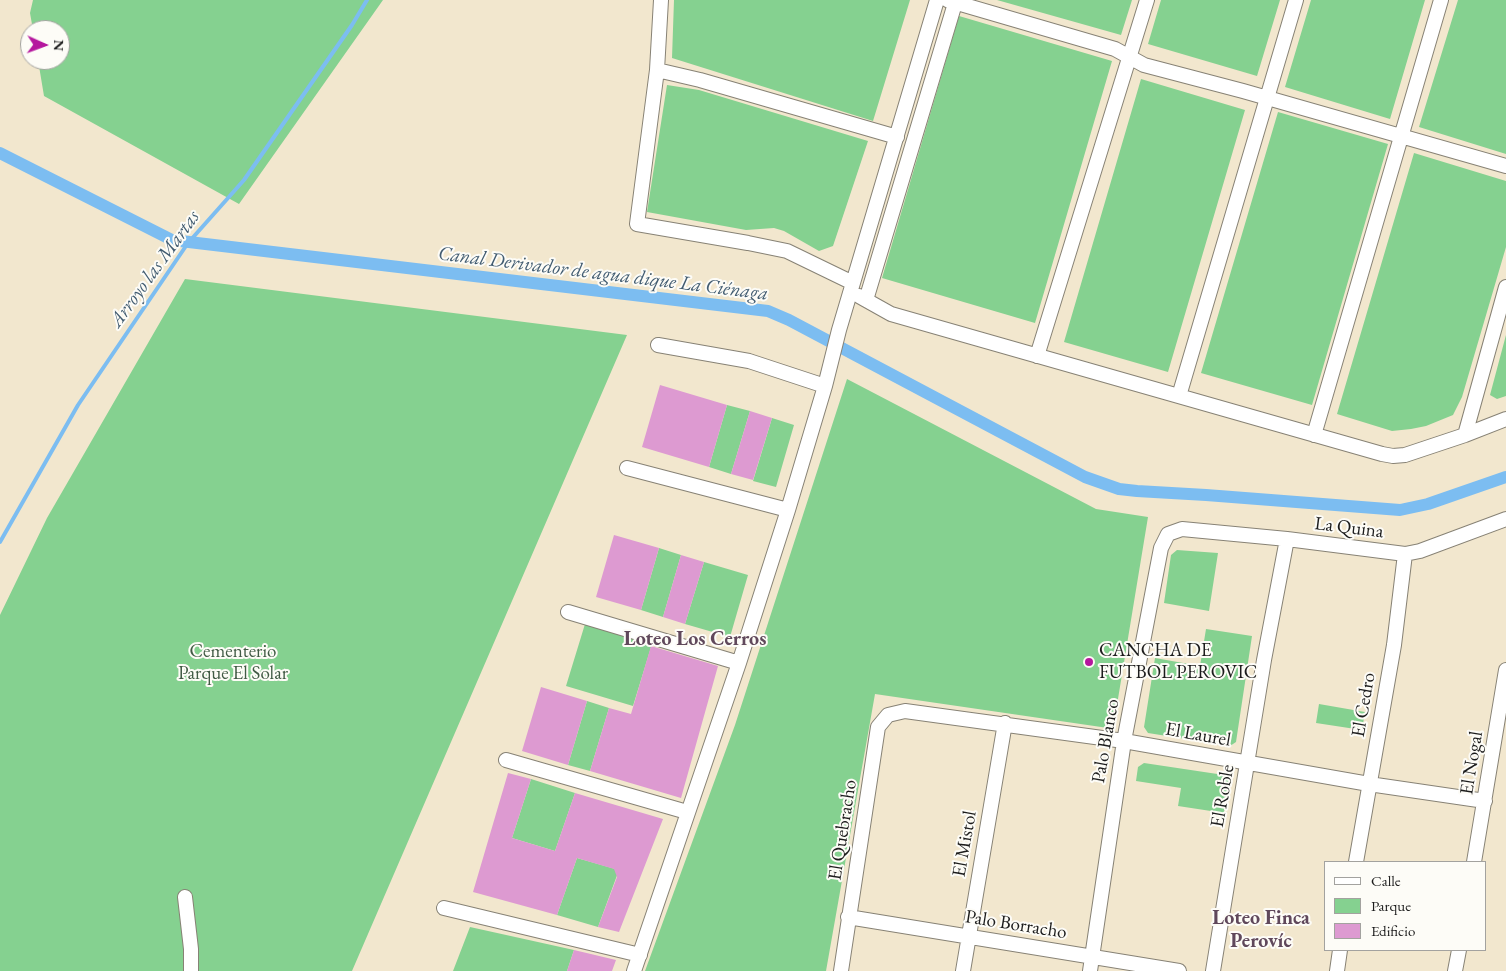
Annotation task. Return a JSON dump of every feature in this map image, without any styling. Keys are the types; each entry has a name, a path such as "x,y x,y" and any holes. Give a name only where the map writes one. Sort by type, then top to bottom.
{"street":[{"path":"662,0 657,70 637,224 748,243 787,252 852,287 866,300 891,314 1382,454 1393,456 1405,455 1506,420"},
{"path":"634,971 739,664 788,510 825,386 839,330 937,0"},
{"path":"1037,356 1147,0"},
{"path":"1179,396 1296,0"},
{"path":"1314,435 1441,0"},
{"path":"866,300 952,1 1115,49 1144,65 1266,97 1506,166"},
{"path":"657,70 700,80 897,137"},
{"path":"1465,435 1506,287"},
{"path":"658,345 748,361 825,386"},
{"path":"627,468 788,510"},
{"name":"La Quina","path":"1182,529 1287,539 1405,554 1420,551 1506,519"},
{"name":"Palo Blanco","path":"1090,971 1124,741 1161,548 1168,534 1182,529"},
{"name":"El Roble","path":"1212,971 1264,660 1287,539"},
{"name":"El Cedro","path":"1356,861 1394,645 1405,554"},
{"path":"568,612 739,664"},
{"name":"El Nogal","path":"1474,861 1506,670"},
{"name":"El Laurel","path":"905,711 1124,741 1369,784 1485,801"},
{"name":"El Quebracho","path":"841,971 878,727 888,715 905,711"},
{"name":"El Mistol","path":"963,971 1005,724"},
{"path":"506,760 687,812"},
{"path":"185,897 191,949 191,971"},
{"path":"444,908 640,955"},
{"name":"Palo Borracho","path":"848,917 1179,971"},
{"path":"1337,971 1340,951"},
{"path":"1455,971 1459,951"}],"green space":[{"path":"33,0 383,0 239,204 44,96 40,70 70,70 70,20 31,20 30,13"},
{"path":"674,0 910,0 873,121 672,58"},
{"path":"997,0 1132,0 1121,35"},
{"path":"1161,0 1280,0 1257,76 1148,44"},
{"path":"1311,0 1425,0 1390,119 1285,87"},
{"path":"1458,0 1506,0 1506,154 1419,127"},
{"path":"959,16 1112,61 1035,323 882,278"},
{"path":"1141,79 1245,110 1168,372 1064,342"},
{"path":"667,85 699,90 868,141 833,246 819,251 784,231 774,228 746,230 647,212"},
{"path":"1278,112 1388,144 1312,405 1201,373"},
{"path":"1414,153 1506,181 1506,247 1462,397 1453,415 1426,426 1392,431 1337,414"},
{"name":"Cementerio Parque El Solar","path":"185,279 627,335 352,971 0,971 0,615 47,518"},
{"path":"1506,335 1506,396 1497,399 1490,395"},
{"path":"847,379 1096,509 1148,517 1114,723 1108,728 875,694 826,971 645,971 735,725"},
{"path":"727,405 750,411 731,474 709,467"},
{"path":"772,418 794,425 776,487 753,481"},
{"path":"659,548 681,555 663,617 641,610"},
{"path":"1177,550 1218,553 1209,611 1164,603 1171,555"},
{"path":"704,562 748,575 730,637 685,624"},
{"path":"585,624 652,644 633,706 566,686"},
{"path":"1206,629 1252,636 1236,742 1230,746 1148,733 1144,727 1155,658 1200,666"},
{"path":"587,701 609,708 590,771 568,765"},
{"path":"1319,704 1365,712 1362,730 1316,723"},
{"path":"1144,763 1224,775 1229,781 1224,813 1178,806 1181,788 1136,781 1138,767"},
{"path":"531,779 575,793 555,851 512,838"},
{"path":"577,858 619,870 598,927 557,915"},
{"path":"470,927 574,950 567,971 453,971"}],"building":[{"path":"660,385 727,405 709,467 642,447"},
{"path":"750,411 772,418 753,480 731,474"},
{"path":"614,535 659,548 641,610 596,597"},
{"path":"681,555 704,562 685,624 663,617"},
{"path":"651,646 718,666 681,798 590,771 609,708 631,714"},
{"path":"541,687 587,701 568,765 522,751"},
{"path":"508,773 531,779 512,838 555,851 575,793 663,819 619,932 598,927 617,877 614,869 577,858 557,915 473,892"},
{"path":"574,950 616,960 612,971 567,971"}],"waterway":[{"name":"Arroyo las Martas","path":"0,542 78,405 188,243 244,180 352,25 367,0"},
{"name":"Canal Derivador de agua dique La Ciénaga","path":"0,153 172,240 768,311 789,320 1085,477 1119,489 1400,510 1428,504 1506,477"}],"place":[{"name":"CANCHA DE FUTBOL PEROVIC","path":"1089,662"}],"district":[{"name":"Loteo Los Cerros","path":"695,640"},
{"name":"Loteo Finca Perovíc","path":"1261,930"}]}
